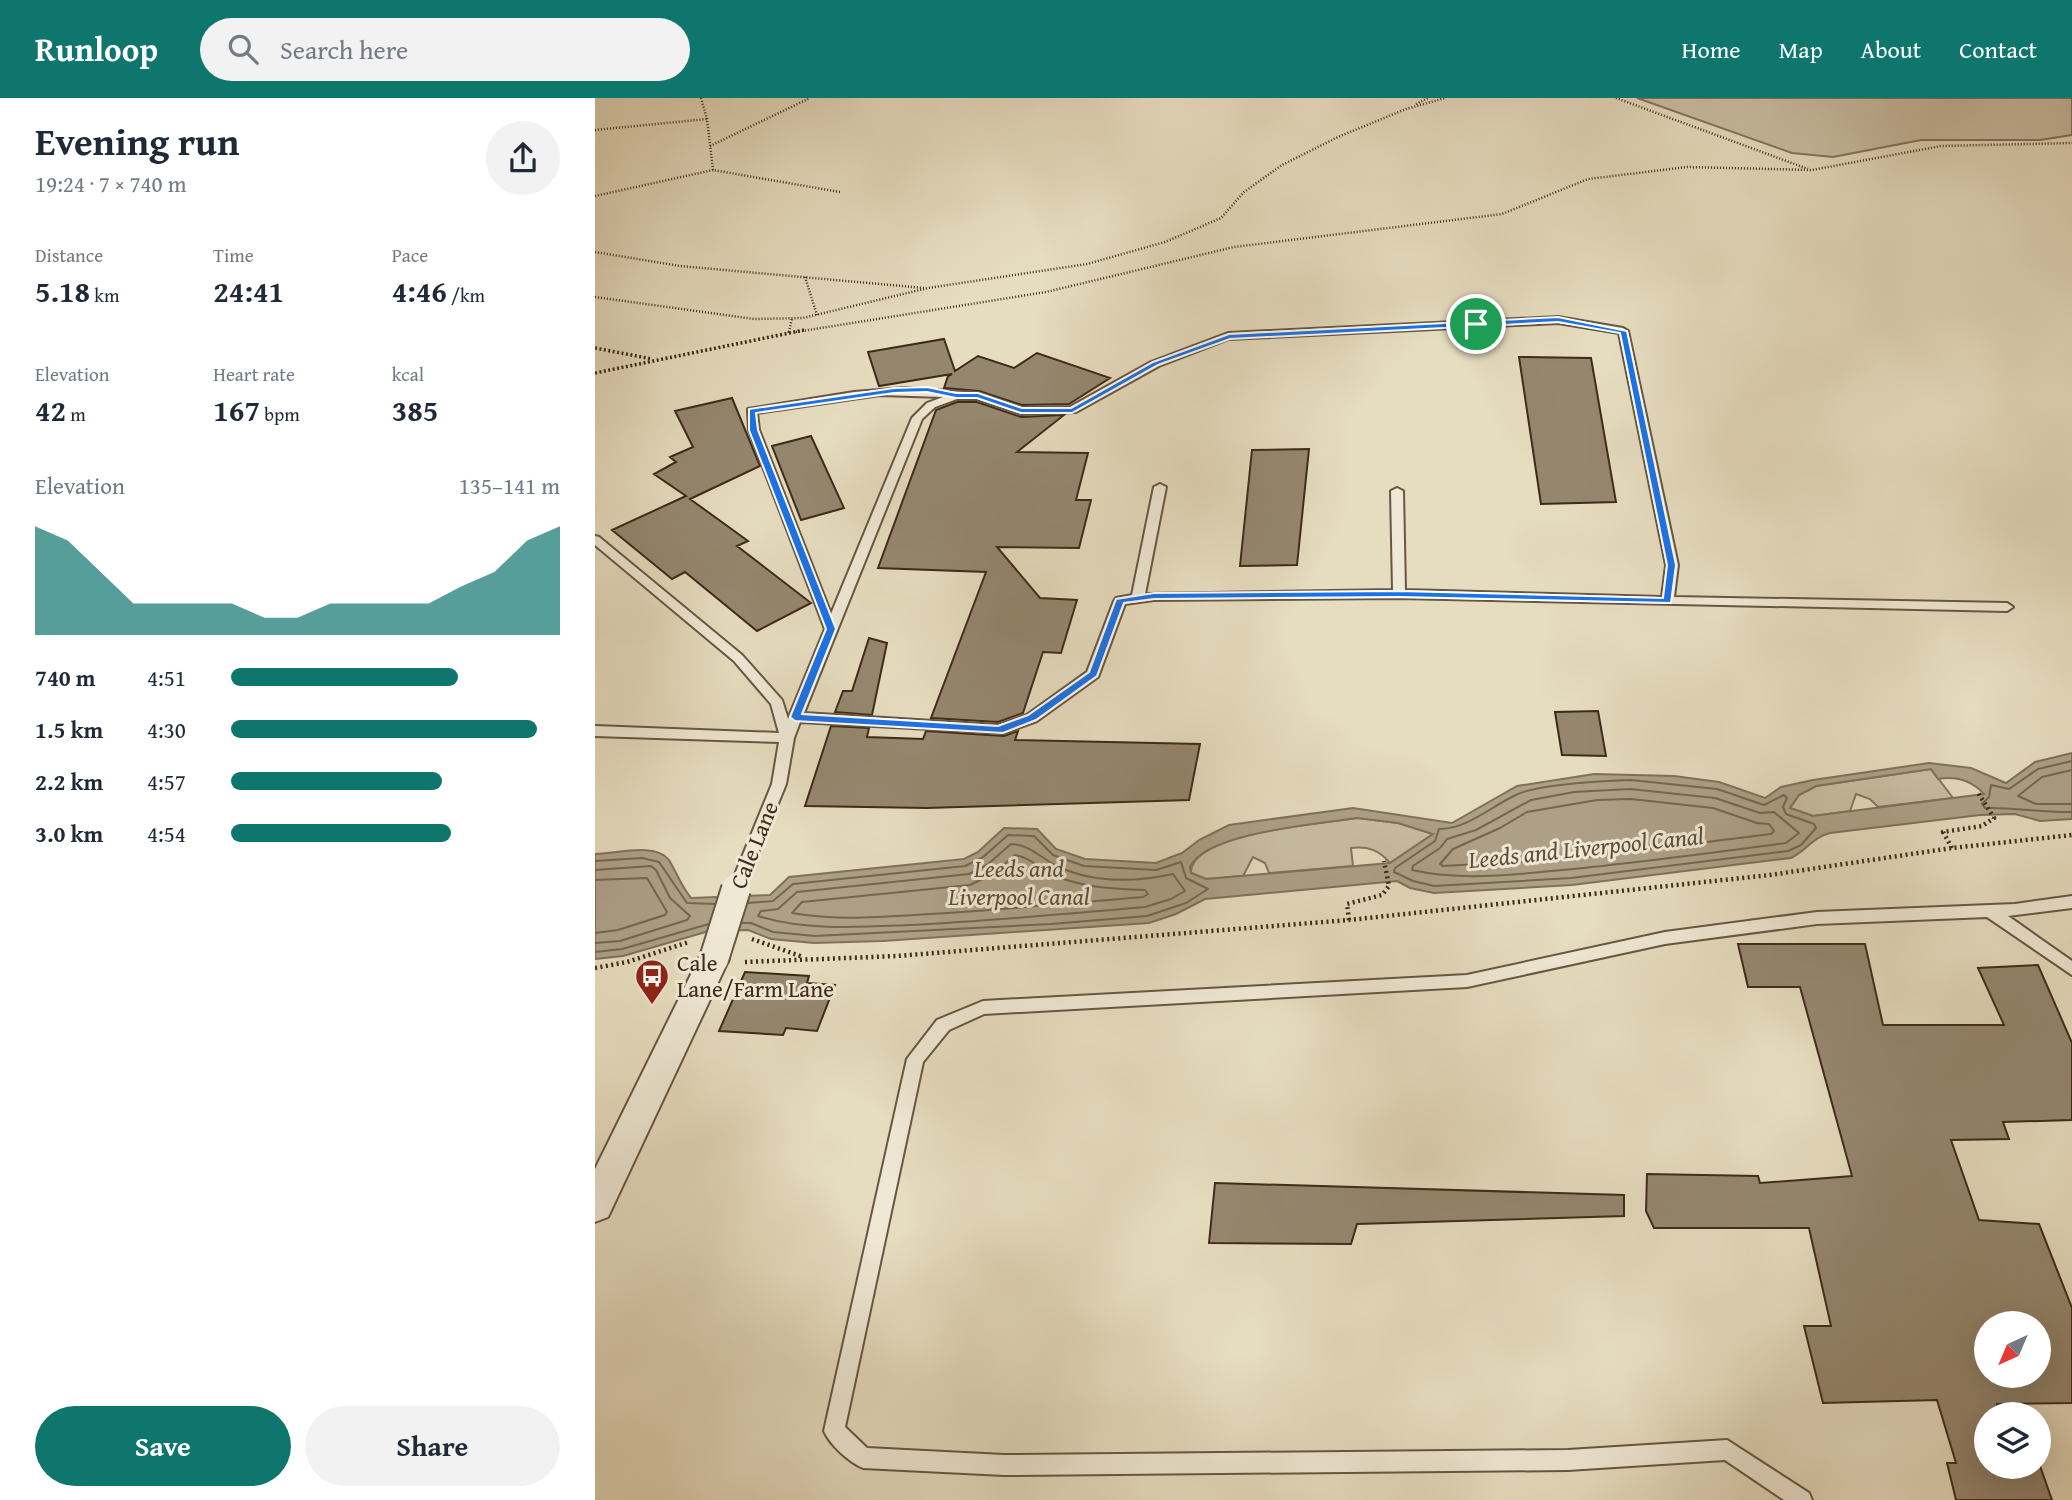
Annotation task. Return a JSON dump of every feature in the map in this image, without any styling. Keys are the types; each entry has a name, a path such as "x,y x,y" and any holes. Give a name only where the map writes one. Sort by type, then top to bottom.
{"street":[{"name":"Cale Lane","path":"595,1206 713,962 736,889"}],"lane":[{"path":"831,629 754,430 752,411 894,390 927,390 956,396 978,396 1021,411 1072,410 1156,363 1229,336 1558,320 1623,331 1672,565 1668,601"},
{"path":"595,731 787,738 917,418 930,405 956,396"},
{"path":"1138,598 1160,487"},
{"path":"1397,491 1399,594"},
{"name":"Cale Lane","path":"595,539 737,658 777,703 787,738 779,784 736,889"},
{"path":"795,717 999,730 1032,718 1093,674 1120,601 1138,598 1399,594 2007,607"},
{"path":"1803,1500 1727,1450 1567,1460 1156,1464 1005,1465 863,1458 834,1431 915,1059 943,1025 983,1008 1467,981 1679,936 1817,918 1990,911 2072,902"},
{"path":"1990,911 2072,969"}],"path":[{"path":"701,98 708,118 713,170"},
{"path":"710,146 810,98"},
{"path":"595,297 754,319 792,318 817,315 929,288 1087,264 1165,242 1221,218 1244,192 1282,165 1428,98"},
{"path":"1406,109 1445,98"},
{"path":"1616,98 1812,170"},
{"path":"595,130 708,118"},
{"path":"595,373 789,333 1046,292 1234,247 1502,214 1588,179 1686,167 1812,170 1941,146 2072,143"},
{"path":"595,196 713,170 840,192"},
{"path":"595,252 680,266 929,288"},
{"path":"805,277 817,315"},
{"path":"789,333 792,318"},
{"path":"595,348 657,360"},
{"path":"1952,848 1943,832 1982,826 1994,818 1977,791"},
{"path":"713,962 897,956 1349,920 1770,875 1952,848 2072,835"},
{"path":"1349,920 1347,904 1382,895 1389,886 1384,861"}],"shaded area":[{"path":"1637,98 2072,98 2072,135 2040,140 1921,140 1833,157 1792,153"},
{"path":"1931,769 1953,798 1878,807 1870,799 1856,794 1850,811 1813,816 1790,808 1799,795 1816,786"},
{"path":"1357,818 1398,823 1433,834 1390,863 1382,855 1368,848 1351,848 1353,866 1269,873 1265,863 1253,857 1243,876 1206,879 1191,873 1196,859 1212,848 1234,839 1290,827"}],"water":[{"name":"Leeds and Liverpool Canal","path":"2072,753 2072,819 2040,821 2015,814 1980,815 1830,833 1791,858 1572,885 1434,893 1410,888 1397,881 1205,899 1176,914 1149,923 883,941 814,943 771,939 748,930 709,931 623,956 595,959 595,854 655,851 669,860 691,898 770,895 789,877 964,859 978,852 1004,828 1037,829 1056,849 1085,859 1156,863 1182,853 1199,840 1229,825 1353,808 1452,823 1517,786 1594,774 1674,776 1719,782 1765,798 1781,787 1813,780 1929,763 1971,768 2006,783 2035,762","holes":["1931,769 1938,779 1963,780 1984,794 1813,816 1790,808 1799,795 1816,786","1357,818 1398,823 1433,834 1390,863 1206,879 1191,873 1190,867 1200,855 1218,845 1266,832"]}],"building":[{"path":"944,339 955,371 978,356 1014,368 1037,353 1110,378 1069,404 1022,405 979,391 944,388 948,376 952,374 879,386 868,352"},
{"path":"1519,357 1591,358 1616,502 1541,504"},
{"path":"732,398 760,466 690,499 748,541 737,546 811,603 757,631 685,572 672,579 612,530 686,496 654,474 676,462 670,457 693,447 675,411"},
{"path":"957,402 977,402 1021,417 1064,415 1017,452 1088,453 1076,500 1091,500 1079,548 997,547 1040,598 1077,600 1061,653 1043,652 1023,713 998,722 931,718 986,572 878,568 936,410"},
{"path":"811,436 844,508 801,520 772,446"},
{"path":"1309,449 1297,565 1240,566 1252,450"},
{"path":"869,638 887,643 872,715 835,712 843,691 852,691"},
{"path":"1598,711 1606,756 1562,755 1555,712"},
{"path":"831,726 869,728 867,737 923,739 926,731 1004,736 1018,731 1015,740 1200,744 1189,800 927,808 805,806"},
{"path":"1738,944 1865,944 1883,1025 2004,1025 1978,968 2038,965 2072,1043 2072,1120 2003,1122 2009,1139 1951,1140 1979,1220 2039,1224 2072,1308 2072,1403 1974,1402 1974,1479 2045,1479 2052,1500 1956,1500 1947,1463 1956,1463 1937,1400 1823,1403 1804,1326 1831,1326 1809,1228 1654,1228 1646,1211 1647,1174 1758,1176 1760,1183 1852,1176 1800,987 1748,987"},
{"path":"745,972 809,976 807,983 835,985 817,1031 786,1028 783,1035 719,1031"},
{"path":"1215,1183 1624,1195 1624,1216 1357,1224 1351,1244 1209,1243"}],"place":[{"name":"Cale Lane/Farm Lane","path":"652,1006"}],"route":[{"path":"1558,320 1623,331 1672,565 1668,601 1399,594 1154,596 1120,601 1093,674 1032,718 999,730 870,724 795,717 831,629 754,430 752,411 894,390 927,390 956,396 978,396 1021,411 1072,410 1156,363 1229,336 1476,324 1558,320"}]}
